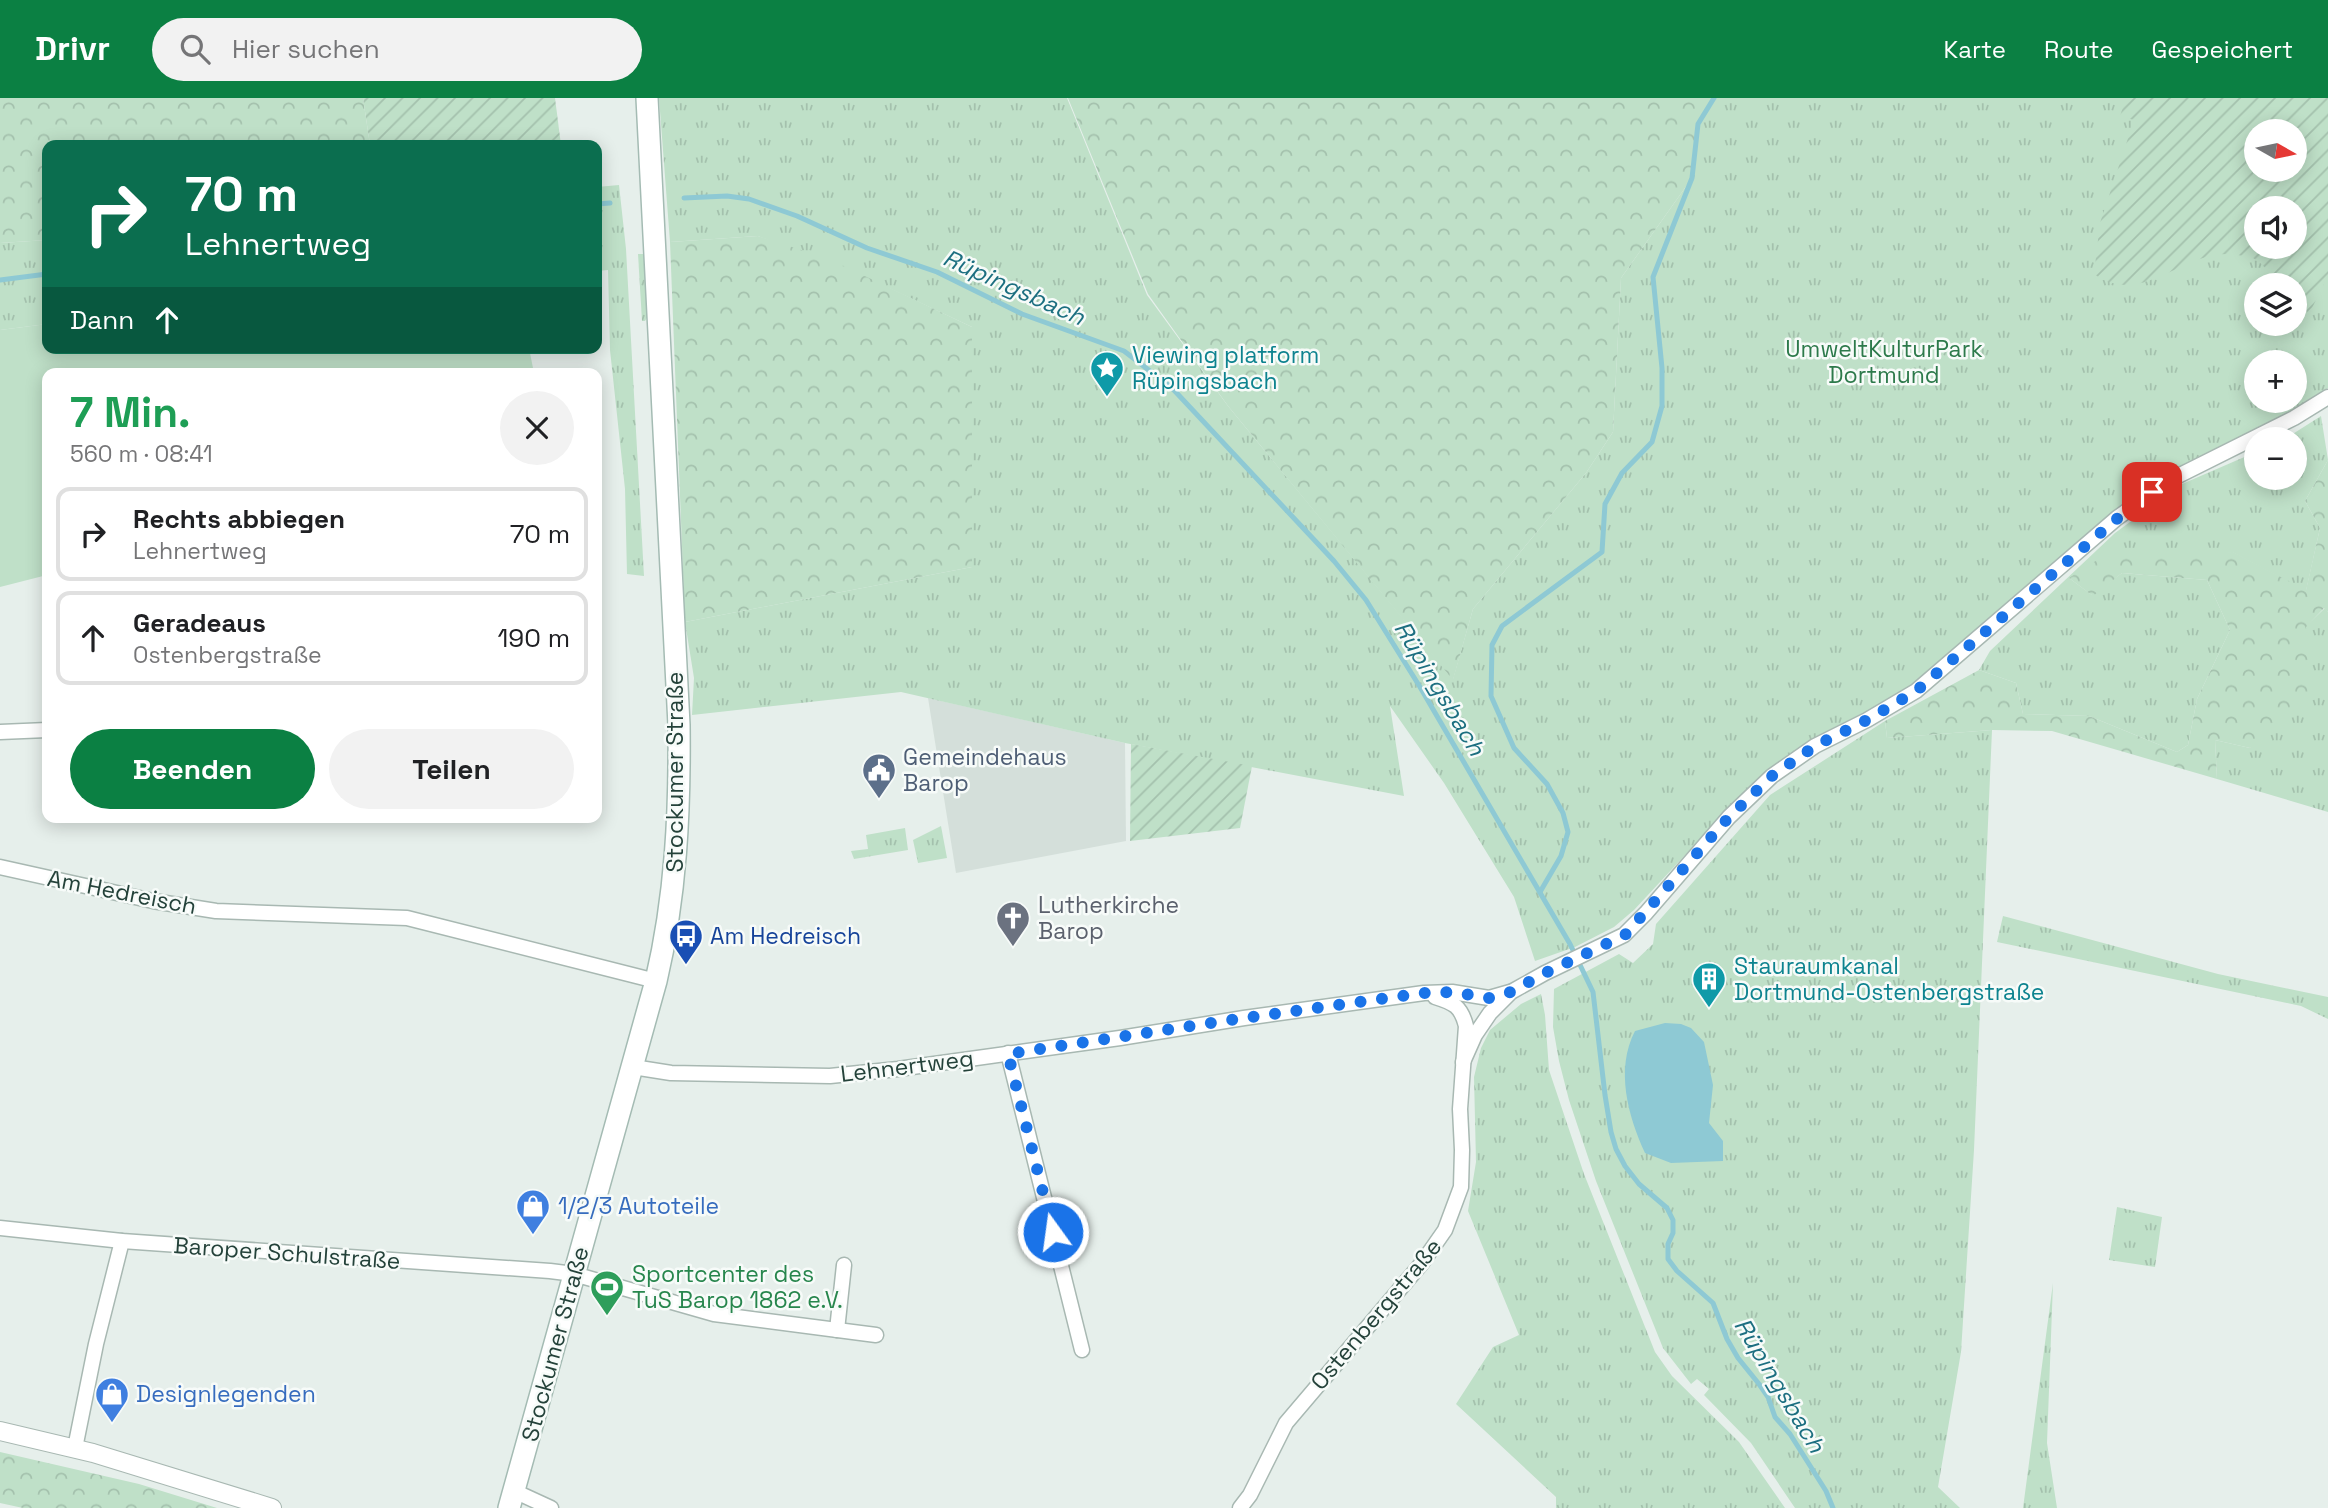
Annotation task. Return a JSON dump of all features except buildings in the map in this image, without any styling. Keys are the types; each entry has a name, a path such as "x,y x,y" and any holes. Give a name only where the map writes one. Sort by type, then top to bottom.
{"main road":[{"name":"Stockumer Straße","path":"512,1500 656,981 673,894 680,781 673,592 647,98"}],"street":[{"name":"Ostenbergstraße","path":"1463,1062 1475,1035 1490,1013 1511,992 1625,935 1729,817 1772,776 1815,746 1916,691 2118,518 2170,480 2294,418 2328,397"},
{"path":"0,732 42,730"},
{"name":"Am Hedreisch","path":"0,867 153,901 216,911 407,918 656,981"},
{"name":"Lehnertweg","path":"633,1067 671,1073 830,1076 1008,1054 1231,1019 1424,993 1452,992 1489,998 1511,992"},
{"name":"Ostenbergstraße","path":"1240,1508 1250,1494 1286,1423 1422,1263 1445,1230 1461,1187 1460,1109 1466,1026 1463,1014 1451,1002 1424,993"},
{"path":"1008,1054 1082,1350"},
{"name":"Baroper Schulstraße","path":"0,1228 122,1241 574,1274 715,1314 876,1335"},
{"path":"75,1448 96,1344 122,1241"},
{"path":"837,1330 844,1265"},
{"path":"0,1431 75,1448 272,1508"},
{"path":"512,1500 551,1508"}],"shaded area":[{"path":"928,698 1125,743 1126,841 956,873"}],"green space":[{"path":"0,98 363,98 369,140 42,140 42,240 0,243"},
{"path":"363,98 555,98 560,140 369,140"},
{"name":"UmweltKulturPark Dortmund","path":"659,98 1067,98 1147,295 1228,406 1453,679 1473,609 1586,473 1613,432 1621,278 1692,178 1698,124 1714,98 2328,98 2328,388 2307,402 2307,350 2244,350 2244,413 2291,413 2263,427 2244,427 2244,437 2168,475 1912,687 1713,825 1634,910 1614,927 1575,947 1535,961 1514,897 1444,783 1390,706 1404,796 1125,743 901,692 692,715 694,678 685,622 972,567 972,327 891,289 758,236 670,242"},
{"path":"1068,98 1714,98 1698,124 1692,178 1621,278 1613,432 1586,473 1473,609 1453,680 1228,406 1148,294"},
{"path":"2126,98 2328,98 2328,276 2309,314 2307,273 2270,273 2254,259 2307,259 2307,196 2244,196 2244,256 2218,254 2148,281 2130,285 2112,283 2094,274 2100,223 2134,120 2120,116"},
{"path":"619,185 626,249 644,576 627,574 625,489 610,350 608,270 602,271 602,187"},
{"path":"758,236 829,259 972,327 972,567 685,622 670,242"},
{"path":"42,240 42,325 0,330 0,243"},
{"path":"638,254 644,254 648,316 645,321 642,321"},
{"path":"42,325 42,354 530,354 533,368 42,368 42,576 0,587 0,330"},
{"path":"2321,416 2328,460 2305,501 2320,528 2306,591 2232,552 2069,578 2092,595 2122,573 2207,580 2230,630 2197,699 2188,745 2177,752 2089,716 2023,714 2016,683 1979,670 1990,651 2115,533 2182,484 2244,457 2244,490 2307,490 2307,427 2304,427"},
{"path":"2328,460 2328,612 2324,608 2306,627 2312,691 2250,748 2215,740 2217,779 2052,731 1992,730 1887,738 1885,721 1979,670 2016,683 2023,714 2089,716 2177,752 2188,745 2197,699 2230,630 2207,580 2122,573 2093,596 2069,578 2108,553 2233,552 2306,590 2320,528 2305,501"},
{"path":"2325,608 2328,612 2328,812 2217,779 2215,740 2250,748 2306,626"},
{"path":"1885,721 1887,738 1992,730 1974,1150 1961,1352 1938,1487 1960,1508 1795,1508 1751,1443 1704,1395 1709,1389 1697,1379 1691,1384 1663,1348 1596,1181 1569,1100 1553,1027 1554,989 1619,954 1633,963 1653,944 1656,924 1770,795"},
{"path":"1131,744 1252,766 1240,828 1130,841"},
{"path":"941,826 947,858 918,863 913,840"},
{"path":"905,828 908,850 854,859 851,851 868,849 866,835"},
{"path":"2003,916 2218,974 2328,997 2328,1019 2301,1006 1997,942"},
{"path":"1541,994 1549,1070 1584,1174 1655,1352 1672,1376 1739,1442 1785,1508 1556,1508 1556,1497 1456,1404 1493,1347 1519,1335 1468,1211 1476,1162 1474,1077 1481,1048 1490,1030 1521,1004"},
{"path":"2117,1207 2162,1217 2155,1267 2109,1260"},
{"path":"2053,1283 2047,1443 2057,1508 2023,1508"},
{"path":"0,1452 139,1484 217,1508 23,1508 0,1503"}],"water":[{"path":"1665,1023 1691,1028 1704,1042 1713,1085 1709,1123 1723,1141 1723,1161 1671,1163 1645,1153 1639,1139 1626,1092 1629,1046 1635,1031"}],"waterway":[{"path":"1540,892 1561,856 1568,832 1563,813 1547,784 1514,748 1491,696 1492,645 1502,626 1602,552 1605,504 1622,473 1652,442 1662,406 1662,368 1653,277 1692,178 1698,124 1714,98"},
{"name":"Rüpingsbach","path":"684,198 727,196 749,199 797,216 867,248 937,272 1022,314 1124,351 1172,388 1334,561 1366,600 1420,687 1570,944 1593,992 1605,1095 1616,1149 1639,1184 1667,1208 1673,1220 1668,1259 1677,1271 1713,1303 1727,1339 1738,1358 1768,1397 1775,1417 1790,1434 1826,1491 1833,1508"},
{"name":"Rüpingsbach","path":"602,204 610,203"},
{"name":"Rüpingsbach","path":"0,280 42,275"}],"place":[{"name":"Viewing platform Rüpingsbach","path":"1107,398"},
{"name":"Gemeindehaus Barop","path":"879,800"},
{"name":"Lutherkirche Barop","path":"1013,948"},
{"name":"Am Hedreisch","path":"686,966"},
{"name":"Stauraumkanal Dortmund-Ostenbergstraße","path":"1709,1009"},
{"name":"1/2/3 Autoteile","path":"533,1236"},
{"name":"Sportcenter des TuS Barop 1862 e.V.","path":"607,1317"},
{"name":"Designlegenden","path":"112,1424"}],"route":[{"path":"1053,1232 1008,1054 1424,993 1452,992 1489,998 1511,992 1625,935 1729,817 1772,776 1815,746 1916,691 2035,587 2152,492"}]}
